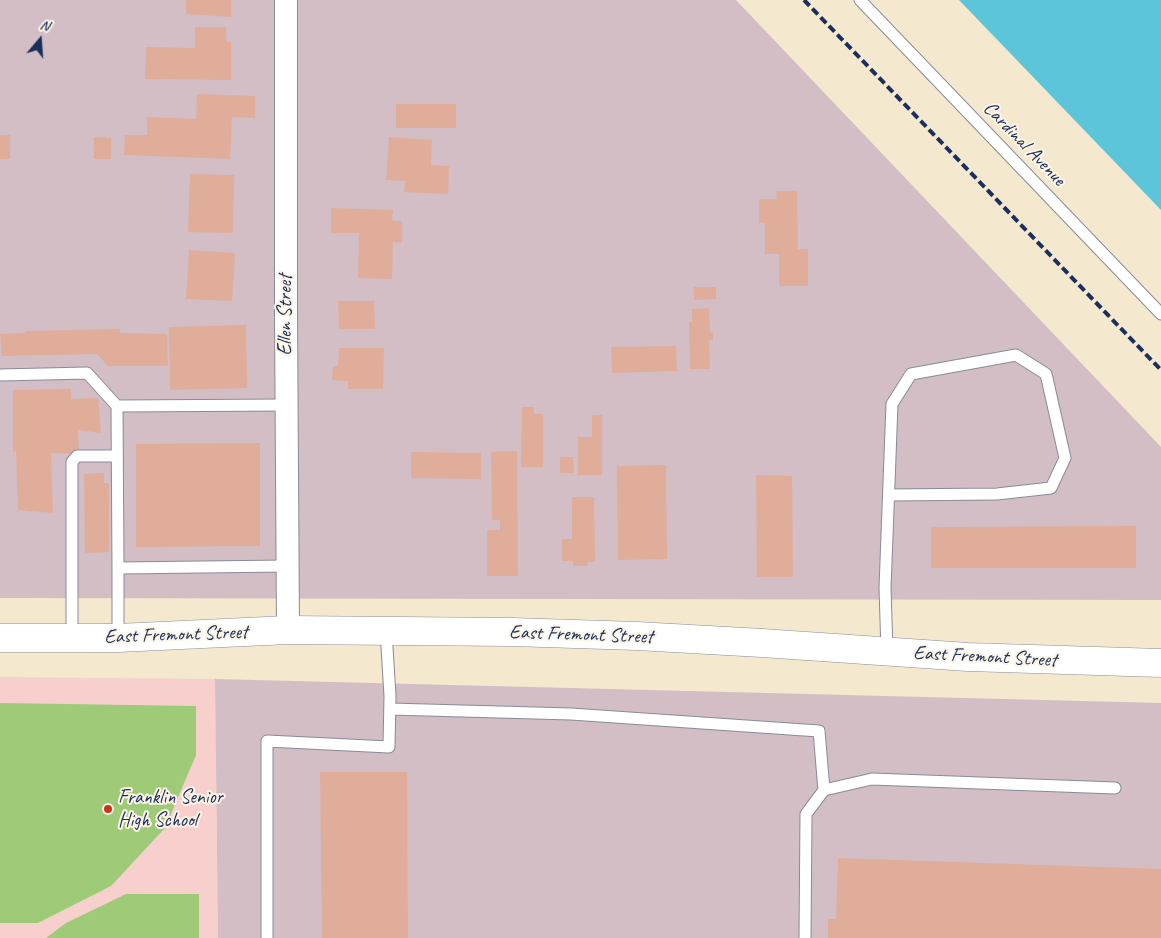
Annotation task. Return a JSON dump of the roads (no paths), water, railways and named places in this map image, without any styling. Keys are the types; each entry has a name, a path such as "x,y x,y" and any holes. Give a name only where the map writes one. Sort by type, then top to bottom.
{"main road":[{"name":"East Fremont Street","path":"0,638 118,638 288,630 512,632 637,636 1050,660 1161,663"},
{"path":"1050,660 1090,669 1161,679"}],"street":[{"name":"Ellen Street","path":"286,0 288,630"}],"lane":[{"name":"Cardinal Avenue","path":"860,0 1161,314"},
{"path":"887,652 885,588 892,404 911,374 1016,355 1046,374 1064,458 1051,488 997,494 889,495"},
{"path":"0,375 86,373 117,406 118,638"},
{"path":"117,406 286,405"},
{"path":"72,638 72,462 77,456 117,456"},
{"path":"118,568 287,566"},
{"path":"267,938 268,741 389,747 390,709 386,630"},
{"path":"390,709 571,714 819,731 824,790"},
{"path":"805,938 806,814 824,790 872,779 1115,788"}],"water":[{"path":"959,0 1161,0 1161,210"}],"railway":[{"path":"804,0 1161,370"}],"place":[{"name":"Franklin Senior High School","path":"108,809"}]}
